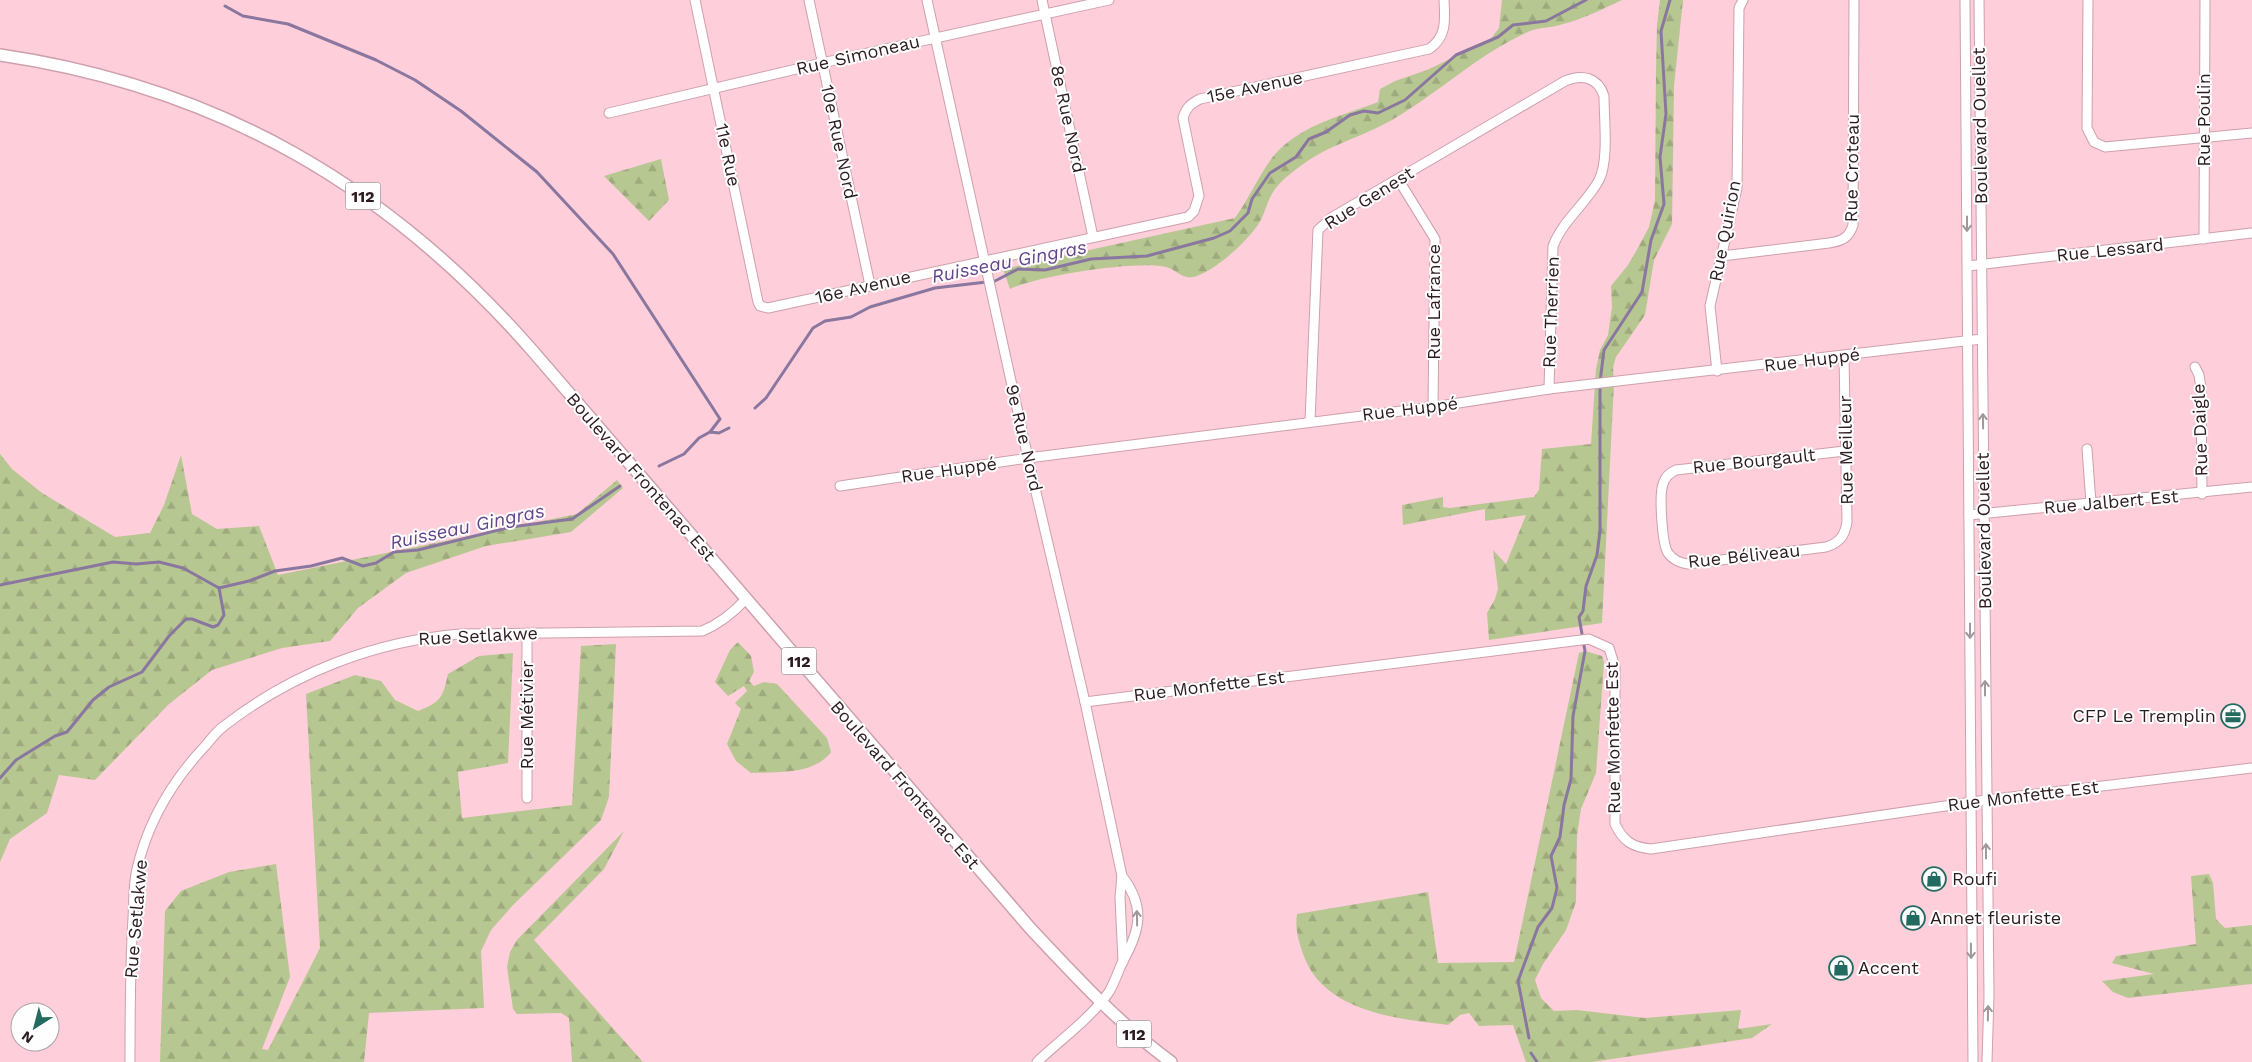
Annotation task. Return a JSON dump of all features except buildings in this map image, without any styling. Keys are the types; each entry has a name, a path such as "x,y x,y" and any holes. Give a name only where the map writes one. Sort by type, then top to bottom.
{"main road":[{"name":"Boulevard Frontenac Est","path":"0,55 87,72 136,85 223,116 316,166 390,216 436,251 502,315 975,867 1100,1003 1171,1062"}],"street":[{"name":"11e Rue","path":"695,0 758,302 764,307"},
{"name":"10e Rue Nord","path":"808,0 870,285"},
{"name":"9e Rue Nord","path":"927,0 1028,458 1085,702 1122,876 1120,897 1123,962"},
{"name":"8e Rue Nord","path":"1042,0 1093,237"},
{"name":"Rue Simoneau","path":"609,113 822,63 1109,0"},
{"name":"15e Avenue","path":"1194,211 1199,196 1183,118 1185,110 1191,103 1200,99 1429,49 1437,44 1445,28 1444,0"},
{"name":"Rue Croteau","path":"1722,256 1829,243 1845,238 1850,234 1853,225 1854,0"},
{"name":"Boulevard Ouellet","path":"1965,0 1973,1062"},
{"name":"Boulevard Ouellet","path":"1979,0 1987,1062"},
{"path":"2088,0 2087,128 2094,142 2105,147 2252,134"},
{"name":"Rue Poulin","path":"2204,239 2205,0"},
{"name":"Rue Quirion","path":"1717,371 1710,306 1737,188 1739,8 1743,1"},
{"name":"Rue Genest","path":"1310,421 1318,230 1331,218 1565,81 1580,76 1588,78"},
{"name":"Rue Therrien","path":"1549,390 1553,246 1564,225 1598,181 1603,166 1604,96 1602,89 1588,78"},
{"name":"Rue Lafrance","path":"1398,179 1435,239 1433,407"},
{"name":"16e Avenue","path":"764,307 1188,217 1194,211"},
{"name":"Rue Lessard","path":"1968,266 2252,233"},
{"name":"Rue Huppé","path":"840,486 1028,458 1433,407 1549,390 1614,384 1982,339"},
{"name":"Rue Meilleur","path":"1839,541 1846,530 1847,522 1844,356"},
{"name":"Rue Daigle","path":"2194,367 2199,375 2201,388 2202,494"},
{"path":"2087,450 2091,503"},
{"name":"Rue Bourgault","path":"1666,478 1676,470 1845,451"},
{"name":"Rue Béliveau","path":"1666,478 1662,490 1664,543 1669,555 1682,563 1826,547 1839,541"},
{"name":"Rue Jalbert Est","path":"1969,515 2202,494 2252,487"},
{"name":"Rue Setlakwe","path":"130,1062 131,954 136,871 146,836 164,797 194,757 222,727 268,696 329,666 365,652 426,637 527,633 702,631 721,622 746,599"},
{"name":"Rue Métivier","path":"527,633 527,798"},
{"name":"Rue Monfette Est","path":"1085,702 1589,639 1608,648 1613,658 1615,667 1615,824 1621,836 1638,848 1665,849 1970,802 2252,768"},
{"name":"9e Rue Nord","path":"1037,1062 1100,1003 1114,984 1135,939 1138,920 1133,890 1122,876"}],"green space":[{"path":"1502,0 1622,0 1578,19 1530,31 1511,40 1390,121 1309,160 1278,185 1261,219 1247,238 1220,263 1201,274 1189,277 1166,267 1152,265 1111,267 1064,274 1010,289 1003,269 1235,218 1267,165 1289,141 1317,125 1378,102 1380,89 1395,81 1427,70 1490,40 1499,28"},
{"path":"1660,0 1683,0 1674,86 1672,224 1654,260 1645,315 1616,357 1613,367 1614,383 1602,623 1489,640 1487,613 1498,589 1493,550 1506,564 1526,515 1485,521 1485,509 1403,525 1402,505 1443,497 1443,507 1450,508 1534,497 1539,490 1542,449 1591,444 1596,369 1600,350 1608,335 1612,307 1611,286 1628,265 1649,227 1655,200 1657,25"},
{"path":"661,159 669,200 649,221 604,176"},
{"path":"0,454 12,469 42,493 115,537 150,533 164,505 181,455 192,514 217,529 259,526 278,575 577,514 617,480 623,488 571,532 486,546 406,573 358,608 330,641 282,648 212,670 169,704 95,780 59,775 47,813 10,839 0,862"},
{"path":"738,642 751,656 754,672 749,681 754,686 764,682 777,684 827,738 831,752 824,759 815,765 794,771 751,773 736,761 727,744 741,709 735,703 747,691 744,686 728,696 715,682 730,650"},
{"path":"616,644 609,797 601,820 513,905 491,930 481,951 484,1008 369,1013 364,1062 160,1062 165,911 181,891 229,872 276,864 290,977 262,1049 268,1050 320,948 306,694 355,675 381,681 395,700 418,711 432,705 440,698 448,674 479,656 513,653 508,763 458,772 462,818 572,805 581,646"},
{"path":"1585,651 1602,656 1604,662 1596,773 1581,809 1577,835 1576,902 1566,930 1543,964 1535,980 1541,998 1554,1011 1577,1010 1645,1018 1741,1010 1738,1029 1772,1024 1752,1038 1592,1062 1526,1062 1513,1025 1479,1026 1469,1013 1460,1015 1448,1025 1383,1015 1342,999 1325,987 1312,971 1302,951 1298,937 1297,914 1428,892 1438,963 1514,962 1579,653"},
{"path":"624,831 604,869 534,940 643,1062 572,1062 569,1018 561,1013 517,1014 513,1009 507,967 510,952 517,940"},
{"path":"2209,874 2213,883 2216,919 2225,928 2252,925 2252,984 2128,998 2113,992 2102,981 2154,974 2112,963 2116,956 2196,944 2191,876"}],"waterway":[{"name":"Ruisseau Gingras","path":"755,408 766,398 813,328 825,321 851,317 870,307 935,288 995,281 1018,269 1045,270 1091,259 1147,256 1214,238 1230,231 1248,213 1252,199 1270,173 1296,157 1309,139 1326,132 1350,115 1364,111 1378,113 1405,100 1456,55 1498,37 1513,25 1546,21 1586,0"},
{"path":"1529,1038 1518,981 1538,927 1552,908 1557,888 1551,856 1560,837 1564,805 1571,779 1573,716 1585,651 1579,617 1583,611 1586,586 1597,555 1600,531 1600,382 1604,350 1642,292 1651,240 1664,204 1660,157 1666,114 1661,31 1670,0"},
{"path":"225,6 243,16 288,24 376,60 415,80 461,111 537,172 613,254 720,419 710,432"},
{"name":"Ruisseau Gingras","path":"659,466 684,454 699,438 710,432 719,433 729,428"},
{"name":"Ruisseau Gingras","path":"219,588 249,581 275,571 311,566 342,558 363,566 376,563 394,552 418,550 511,527 572,519 620,486"},
{"path":"0,585 113,562 136,564 159,562 183,568 219,588"},
{"name":"Ruisseau Gingras","path":"0,778 16,760 55,736 67,732 93,700 109,687 142,672 169,636 186,619 192,619 213,627 218,625 224,615 219,588"},
{"path":"1531,1053 1537,1062"}],"place":[{"name":"CFP Le Tremplin","path":"2233,716"},
{"name":"Roufi","path":"1934,879"},
{"name":"Annet fleuriste","path":"1913,918"},
{"name":"Accent","path":"1841,968"}]}
